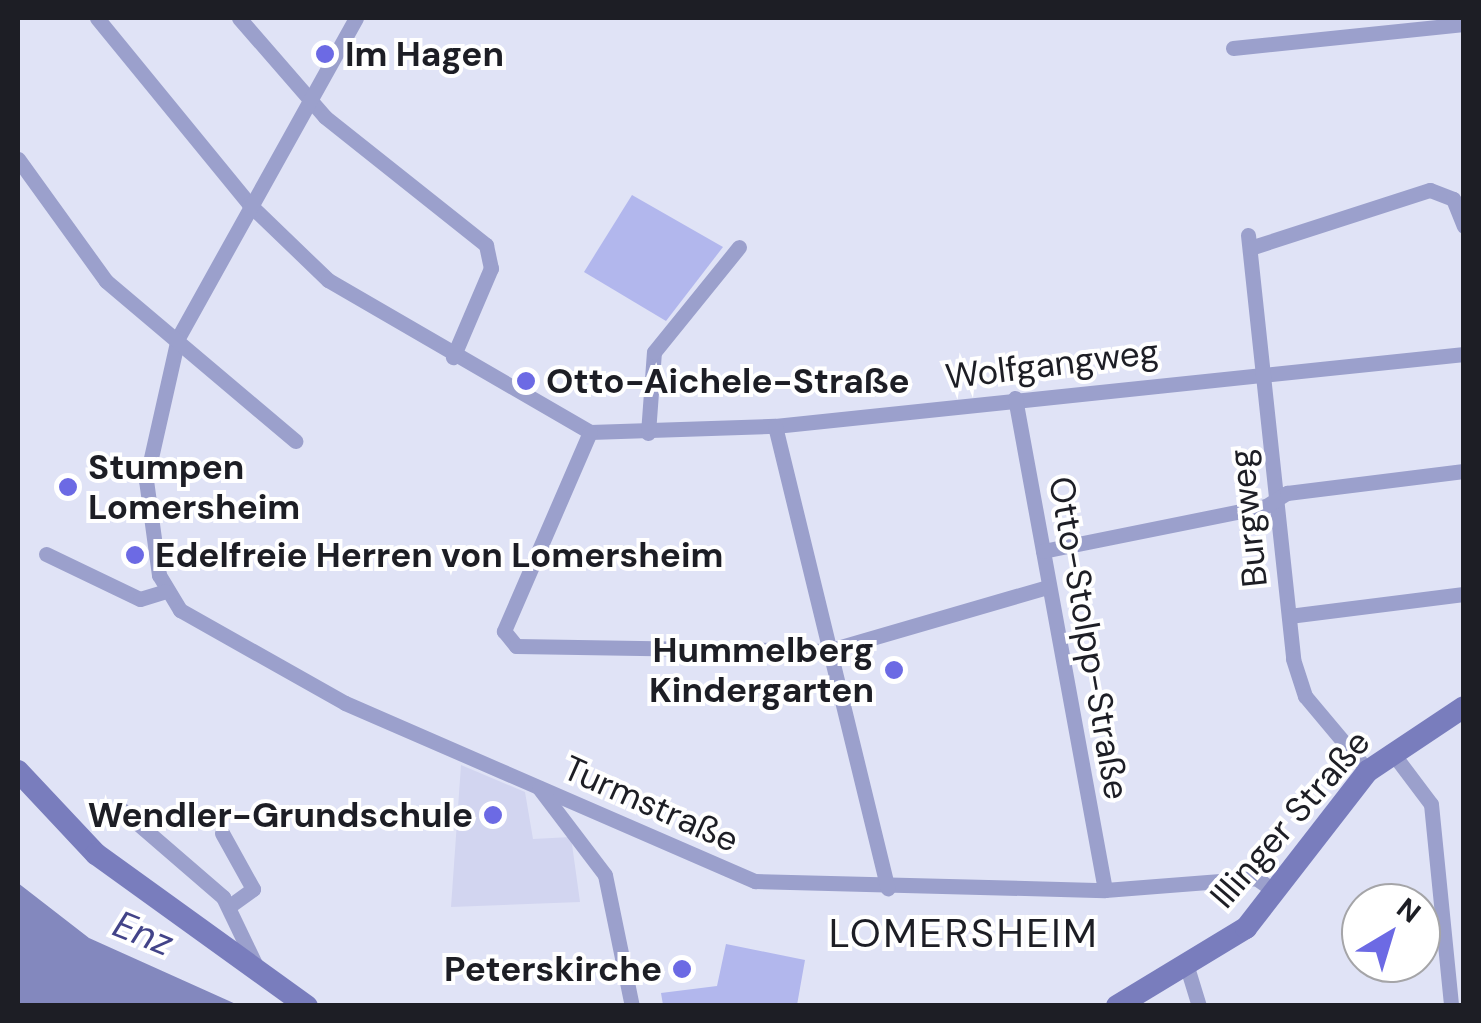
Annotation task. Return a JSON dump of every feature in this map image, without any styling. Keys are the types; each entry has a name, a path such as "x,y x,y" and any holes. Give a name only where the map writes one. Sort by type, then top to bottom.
{"street":[{"name":"Wolfgangweg","path":"97,18 249,204 328,280 453,357 590,432 775,426 1262,371 1464,354"},
{"path":"239,18 308,101 486,245 491,268 453,357"},
{"path":"46,554 140,599 166,592 146,480 178,338 249,204 356,18"},
{"path":"1233,48 1464,24"},
{"path":"18,159 106,281 178,338 295,441"},
{"name":"Burgweg","path":"1368,771 1305,696 1289,616 1249,242 1430,190 1453,199 1463,227"},
{"path":"648,433 654,352 739,247"},
{"name":"Otto-Stolpp-Straße","path":"1015,398 1105,890"},
{"path":"775,426 888,888"},
{"path":"590,432 504,630 508,642 827,651 1048,586"},
{"path":"1042,550 1276,500 1464,471"},
{"name":"Turmstraße","path":"166,592 204,627 310,685 725,873 888,888 1105,890 1256,878 1276,892"},
{"path":"1289,616 1464,594"},
{"name":"Illinger Straße","path":"1117,1006 1227,944 1276,892 1368,771 1390,751 1464,707"},
{"path":"1390,751 1431,804 1451,1006"},
{"path":"18,770 96,854 307,1006"},
{"path":"537,785 605,876 632,1006"},
{"path":"121,808 230,906 259,972"},
{"path":"222,833 253,889 230,906"},
{"path":"1186,967 1199,1006"}],"shaded area":[{"path":"632,195 723,247 666,321 584,272"},
{"name":"Wendler-Grundschule","path":"461,765 525,792 533,839 571,837 580,902 451,907"},
{"path":"18,883 89,938 238,1005 18,1003"},
{"path":"726,944 805,960 797,1005 663,1005 661,993 717,986"}],"place":[{"name":"Im Hagen","path":"325,54"},
{"name":"Otto-Aichele-Straße","path":"526,381"},
{"name":"Stumpen Lomersheim","path":"68,487"},
{"name":"Edelfreie Herren von Lomersheim","path":"135,555"},
{"name":"Hummelberg Kindergarten","path":"894,670"},
{"name":"Wendler-Grundschule","path":"493,815"},
{"name":"Peterskirche","path":"682,969"}],"district":[{"name":"LOMERSHEIM","path":"964,933"}],"water label":[{"name":"Enz","path":"143,934"}]}
